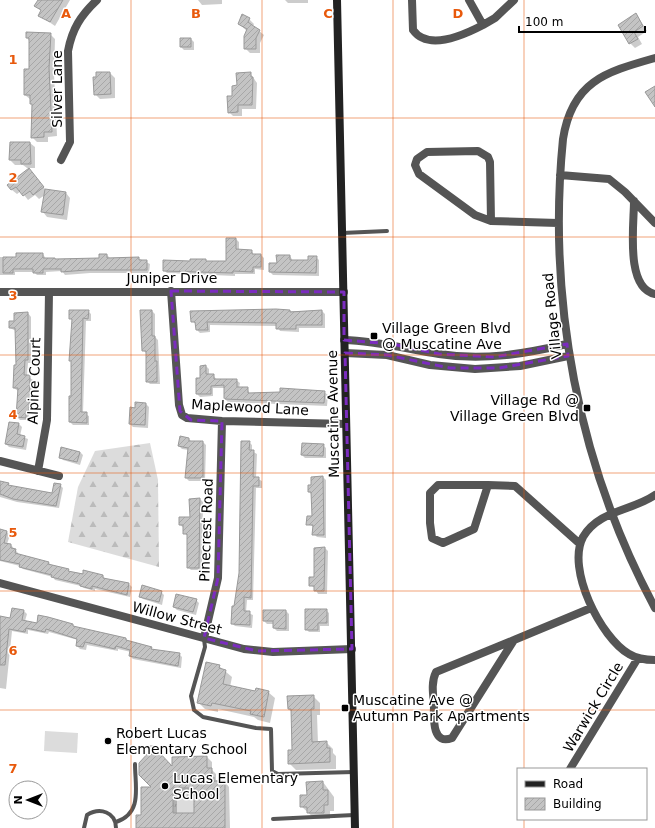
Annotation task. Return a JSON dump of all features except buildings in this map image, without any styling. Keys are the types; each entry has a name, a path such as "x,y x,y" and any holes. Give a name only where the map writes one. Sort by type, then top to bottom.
{"main road":[{"name":"Muscatine Avenue","path":"337,0 355,828"}],"street":[{"name":"Silver Lane","path":"61,160 70,142 68,51 71,37 77,23 97,0"},
{"path":"412,0 413,30 422,39 429,40 448,38 470,32 483,26 495,18 514,0"},
{"path":"469,0 483,26"},
{"name":"Village Road","path":"655,58 606,73 592,82 572,108 565,127 560,175 558,222 559,261 568,356 585,433 626,548 655,608"},
{"path":"492,221 490,162 483,153 478,151 427,152 418,157 415,165 419,174 475,215 492,221 558,222"},
{"path":"560,175 609,179 625,192 655,222"},
{"path":"634,202 635,274 643,286 655,294"},
{"name":"Maplewood Lane","path":"171,291 180,411 182,415 191,420 346,424"},
{"name":"Juniper Drive","path":"0,292 344,292"},
{"name":"Alpine Court","path":"38,471 47,420 49,292"},
{"path":"344,340 392,344 439,354 486,357 514,355 567,344"},
{"path":"345,353 387,355 430,365 475,369 520,366 568,356"},
{"name":"Pinecrest Road","path":"204,638 218,578 222,421"},
{"path":"0,461 59,476"},
{"path":"488,485 474,529 443,543 435,540 431,534 430,523 430,493 433,488 438,485 488,485 515,486 580,544"},
{"path":"655,495 612,512 590,528 580,544 578,561 581,581 592,608 616,643 629,655 638,658 655,660"},
{"name":"Willow Street","path":"0,583 232,646 265,651 352,649"},
{"path":"514,640 452,738 445,739 439,737 434,728 433,682 436,672 514,640 592,608"},
{"name":"Warwick Circle","path":"571,768 638,658"}],"lane":[{"path":"342,233 387,231"},
{"path":"204,638 205,647 191,696 194,710 203,717 256,728 271,729 272,771 278,774 354,772"},
{"path":"116,822 126,819 132,813 135,804 135,764"},
{"path":"84,828 85,819 92,812 105,811 111,814 116,822 116,828"},
{"path":"273,819 354,815"}],"highlighted area":[{"path":"171,291 344,292 344,340 392,344 439,354 494,357 567,344 568,356 499,368 450,368 387,355 345,353 352,649 257,651 204,638 218,578 222,421 191,420 180,411"}],"green space":[{"path":"150,443 158,480 159,567 68,542 78,487 95,451"},
{"path":"45,731 78,733 77,753 44,751"},
{"path":"194,782 194,813 173,814 173,788 183,788"}],"place":[{"name":"Village Green Blvd @ Muscatine Ave","path":"374,336"},
{"name":"Village Rd @ Village Green Blvd","path":"587,408"},
{"name":"Muscatine Ave @ Autumn Park Apartments","path":"345,708"},
{"name":"Robert Lucas Elementary School","path":"108,741"},
{"name":"Lucas Elementary School","path":"165,786"}]}
